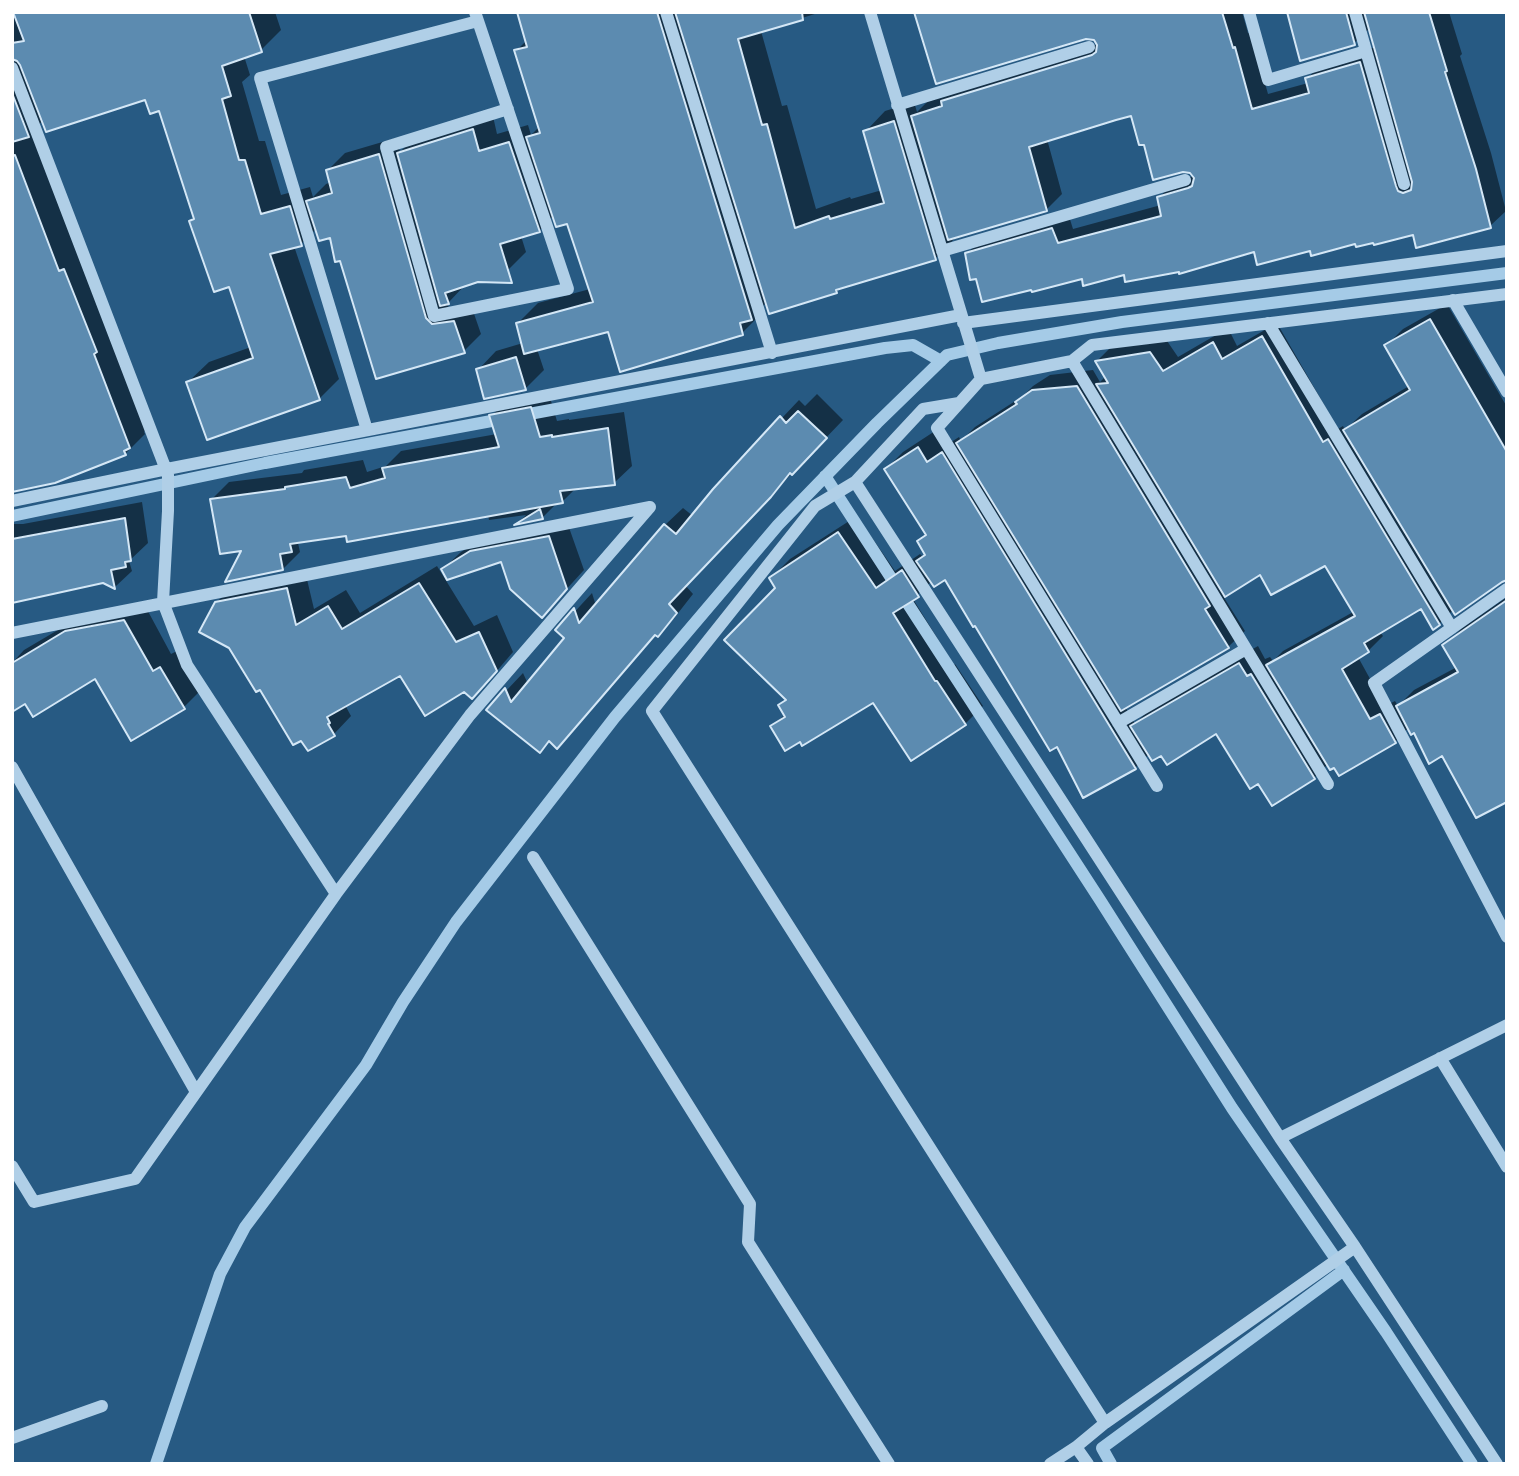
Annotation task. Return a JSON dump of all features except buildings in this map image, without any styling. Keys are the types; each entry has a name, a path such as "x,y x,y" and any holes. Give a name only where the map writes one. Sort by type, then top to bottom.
{"street":[{"path":"666,12 772,353"},
{"path":"870,12 981,379"},
{"path":"1249,12 1268,80 1366,51"},
{"path":"1355,12 1404,184"},
{"path":"367,430 260,78 477,17 508,109 568,289 434,316 387,147 508,109"},
{"path":"897,105 1089,47"},
{"path":"12,68 167,472 163,602 187,665 336,894"},
{"path":"942,251 1185,180"},
{"path":"12,501 772,353 964,324 1507,251"},
{"path":"1157,786 937,428 981,379 1072,362 1092,345 1507,294"},
{"path":"1453,300 1507,392"},
{"path":"1268,323 1452,628"},
{"path":"1072,362 1328,784"},
{"path":"959,403 923,409 851,484 816,506 652,711 1105,1423"},
{"path":"851,484 1351,1250 1497,1464"},
{"path":"12,633 650,507 470,715 336,894 135,1179 34,1202 12,1166"},
{"path":"1505,593 1374,683 1507,937"},
{"path":"1118,723 1246,649"},
{"path":"12,767 196,1092"},
{"path":"533,857 750,1204 748,1242 889,1464"},
{"path":"1280,1138 1507,1025"},
{"path":"1440,1058 1507,1167"},
{"path":"1050,1464 1351,1250"},
{"path":"12,1438 102,1406"},
{"path":"1076,1447 1088,1464"}],"waterway":[{"path":"156,1464 220,1274 245,1227 366,1065 403,1002 456,922 615,717 778,525 947,355 998,343 1122,322 1507,273"},
{"path":"12,516 265,463 885,348 913,345 941,361"},
{"path":"825,476 1232,1108 1386,1332 1472,1464"},
{"path":"1111,1464 1102,1448 1344,1270"}]}
